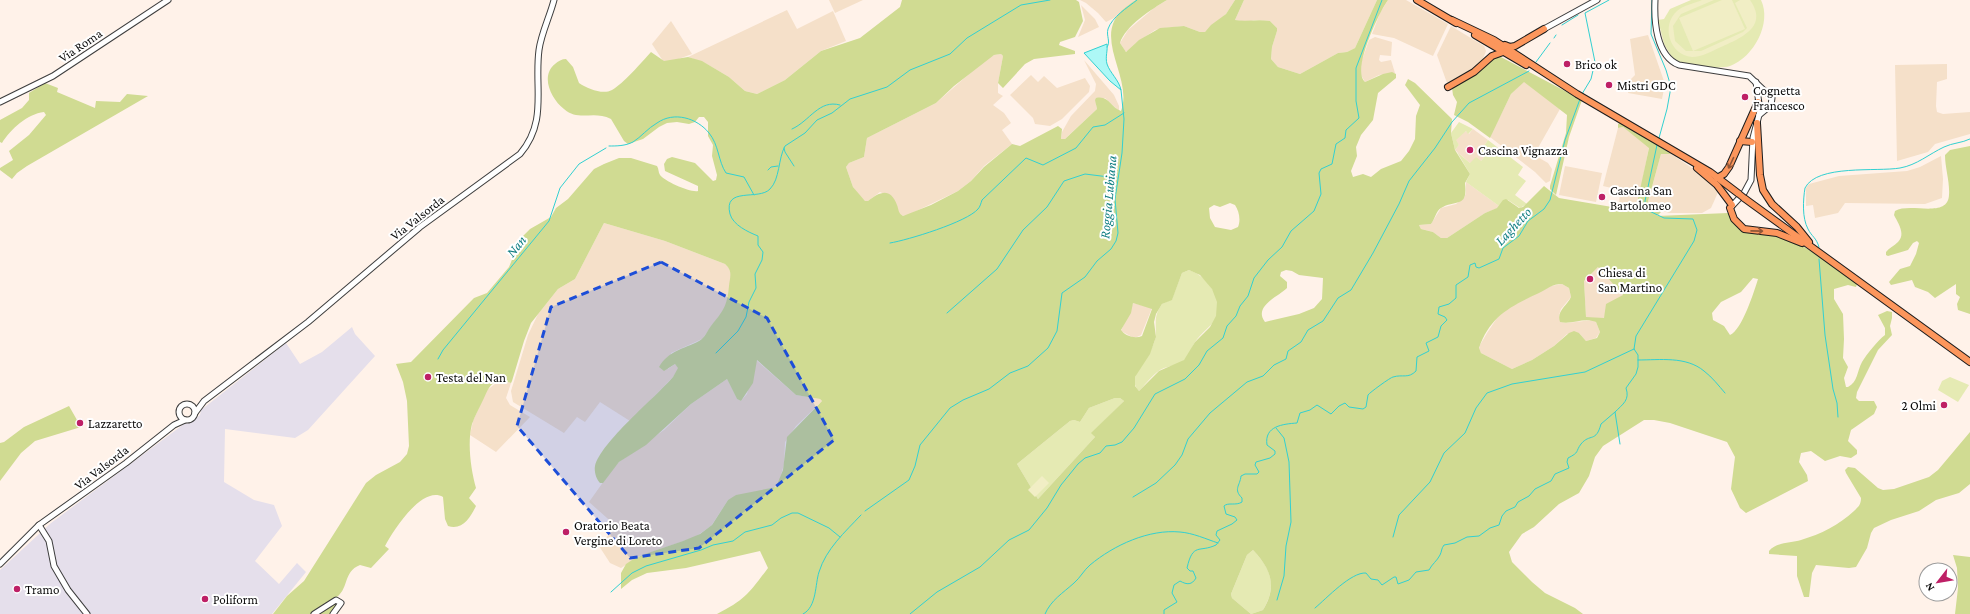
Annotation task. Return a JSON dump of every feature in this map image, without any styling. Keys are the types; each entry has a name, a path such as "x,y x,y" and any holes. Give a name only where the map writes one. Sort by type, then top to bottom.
{"main road":[{"path":"1417,0 1503,52 1569,89"},
{"path":"1452,20 1510,48 1544,29"},
{"path":"1471,32 1487,47 1489,53 1487,59"},
{"path":"1524,41 1520,48 1523,56 1539,69"},
{"path":"1498,43 1577,94 1717,178 1970,362"},
{"path":"1448,87 1474,72 1487,59 1495,54 1503,52"},
{"path":"1717,178 1724,174 1728,168 1758,101"},
{"path":"1757,122 1760,176 1764,193 1772,204 1797,227 1816,250"},
{"path":"1740,141 1752,142"},
{"path":"1664,145 1714,183 1731,207 1734,220 1744,229 1782,234 1833,263"}],"street":[{"name":"Via Roma","path":"0,102 53,76 168,0"},
{"name":"Via Valsorda","path":"195,413 204,401 308,322 420,227 511,162 524,150 538,121 539,48 554,0"},
{"path":"1544,29 1597,0"},
{"path":"1655,0 1657,32 1664,52 1672,62 1679,65 1745,74 1772,97 1772,102 1759,115"},
{"path":"1731,207 1744,193 1751,182 1753,172 1752,142 1759,115 1755,81"},
{"path":"1758,101 1763,93 1769,94"},
{"path":"1758,101 1766,107"},
{"name":"Via Valsorda","path":"190,404 204,401"},
{"path":"190,404 194,408 195,413 192,418 184,420 179,415 180,406 190,404"},
{"name":"Via Valsorda","path":"174,425 179,415"},
{"name":"Via Valsorda","path":"0,564 39,525 126,463 174,425 184,420"},
{"path":"39,525 49,541 54,566 68,590 87,614"},
{"path":"314,614 336,600 341,603 333,614"}],"highlighted area":[{"path":"661,262 767,318 834,440 699,548 630,558 517,426 551,307"}],"shaded area":[{"path":"829,0 863,0 835,13"},
{"path":"1080,0 1135,0 1114,18 1106,22 1098,13"},
{"path":"1167,0 1235,0 1226,14 1205,32 1200,32 1184,26 1155,30 1136,43 1128,52 1125,51 1120,43 1128,30 1154,8"},
{"path":"1244,0 1377,0 1355,48 1347,52 1338,53 1300,74 1278,67 1271,59 1272,47 1277,28 1270,21 1254,20 1248,22 1235,20"},
{"path":"1388,0 1406,0 1448,24 1433,56 1394,38 1372,34 1380,13"},
{"path":"1702,0 1714,0 1681,14 1673,26 1675,41 1686,51 1701,51 1743,32 1747,28 1735,3 1740,0 1750,0 1755,9 1756,17 1754,24 1750,30 1737,40 1707,54 1692,57 1684,55 1673,45 1670,38 1669,24 1672,17 1679,9"},
{"path":"1722,0 1732,0 1745,29 1693,51 1679,18"},
{"path":"1081,5 1095,19 1099,27 1078,37 1085,20"},
{"path":"787,10 797,29 833,11 846,41 821,51 785,80 757,94 745,91 729,77 705,63 688,57"},
{"path":"671,21 692,54 665,64 652,44"},
{"path":"1451,26 1484,46 1486,51 1481,64 1447,83 1437,55"},
{"path":"1648,35 1665,84 1662,99 1628,93 1630,80 1635,75 1630,39"},
{"path":"1375,37 1392,42 1391,56 1380,55 1379,60 1381,62 1391,60 1395,73 1379,75 1365,82 1361,75 1361,63 1369,40"},
{"path":"1001,54 1003,56 998,83 998,93 1003,96 993,105 1004,113 1011,123 1002,130 1012,144 984,166 971,181 958,191 908,215 903,216 899,213 896,204 891,197 880,192 868,201 865,201 853,187 846,167 849,163 864,157 867,138 936,103 985,60 994,55"},
{"path":"1084,60 1114,95 1119,106 1119,111 1105,98 1096,105 1097,109 1065,139 1061,139 1062,132 1071,116 1095,91 1096,84"},
{"path":"1947,64 1947,79 1937,82 1937,112 1943,114 1970,112 1970,134 1935,144 1928,152 1897,161 1895,65"},
{"path":"1031,75 1038,82 1044,76 1057,88 1085,78 1090,86 1089,92 1062,119 1050,126 1035,124 1033,118 1010,95"},
{"path":"1524,81 1560,109 1534,155 1548,163 1552,169 1550,181 1546,183 1535,172 1490,137 1511,94"},
{"path":"1623,127 1649,147 1637,208 1619,204 1620,190 1603,186 1618,128"},
{"name":"Cascina Vignazza","path":"1473,129 1488,140 1481,150 1486,155 1481,161 1470,163 1455,150 1459,145 1455,140 1466,131 1469,134"},
{"path":"1661,154 1671,154 1698,172 1719,190 1711,208 1702,213 1669,213 1647,205"},
{"path":"1941,156 1943,179 1942,198 1925,204 1845,203 1838,213 1815,218 1813,205 1806,206 1806,188 1809,184 1839,176 1907,171 1920,167"},
{"path":"1565,166 1602,173 1596,202 1559,195"},
{"path":"1466,182 1499,206 1498,208 1485,213 1447,238 1441,238 1433,232 1421,229 1419,225 1431,224 1441,208 1456,204 1464,198 1466,193"},
{"path":"604,223 665,241 725,264 729,268 732,278 725,309 702,339 671,353 668,369 675,364 679,368 673,377 630,421 600,402 585,422 577,417 564,433 513,402 511,391 528,335 538,314 558,289 575,279"},
{"path":"1599,266 1623,296 1604,318 1586,318 1584,281"},
{"path":"1562,284 1569,288 1571,297 1561,309 1559,315 1560,322 1567,323 1592,320 1596,322 1600,332 1596,338 1586,341 1579,333 1567,334 1554,346 1532,360 1512,369 1481,353 1479,349 1480,345 1487,333 1497,318 1508,308 1551,286"},
{"path":"1133,303 1152,308 1141,335 1137,337 1132,337 1121,331"},
{"path":"352,327 355,334 375,356 308,430 295,438 225,429 224,482 254,500 274,505 282,526 255,561 279,584 297,563 306,572 272,614 0,614 0,570 51,523 184,424 190,423 200,415 201,410 286,343 300,364 322,352"},
{"path":"756,360 796,395 820,399 822,401 796,426 785,442 784,464 778,486 728,500 711,526 695,537 640,556 621,568 610,563 599,546 616,526 589,502 611,471 619,462 664,430 691,404 727,379 737,399 741,401 747,394"},
{"path":"500,380 511,383 506,398 510,405 530,417 496,452 470,435 473,421 486,391"},
{"path":"1042,476 1049,483 1035,497 1028,490"}],"green space":[{"path":"902,0 1076,0 1079,2 1083,21 1075,37 1060,42 1059,45 1075,51 1075,54 1034,59 1025,64 1003,88 998,83 1003,56 1001,54 994,55 954,86 936,103 867,138 864,157 849,163 846,167 853,187 865,201 868,201 877,195 888,193 894,199 899,213 903,216 931,205 958,191 1012,144 1020,146 1058,126 1062,129 1061,139 1065,139 1097,109 1096,98 1104,98 1121,111 1123,98 1122,84 1114,57 1111,30 1116,18 1126,7 1136,0 1167,0 1140,18 1127,30 1120,43 1126,52 1139,40 1160,28 1184,26 1200,32 1205,32 1211,25 1226,14 1235,0 1244,0 1235,20 1270,21 1277,28 1272,47 1271,59 1278,67 1300,74 1338,53 1347,52 1355,48 1377,0 1388,0 1373,28 1368,41 1361,66 1362,76 1365,82 1383,74 1392,72 1396,74 1396,78 1378,93 1373,120 1361,135 1356,147 1357,156 1351,171 1353,177 1363,174 1371,177 1381,169 1401,161 1409,151 1415,139 1416,116 1420,105 1405,85 1408,79 1415,83 1452,119 1451,133 1455,150 1470,174 1465,183 1465,197 1463,200 1441,208 1431,224 1419,225 1421,229 1433,232 1441,238 1447,238 1485,213 1497,208 1503,200 1506,199 1519,208 1523,207 1544,186 1559,198 1618,208 1619,204 1636,208 1649,148 1623,127 1618,128 1618,124 1620,123 1626,125 1671,154 1661,154 1647,205 1662,211 1657,216 1728,213 1740,228 1746,231 1782,236 1802,245 1857,284 1856,287 1848,285 1834,289 1834,299 1843,314 1843,358 1848,367 1844,378 1846,387 1854,382 1860,365 1885,335 1885,328 1878,315 1887,311 1892,312 1890,326 1892,335 1878,350 1857,392 1856,398 1859,401 1874,401 1877,407 1874,414 1851,430 1848,441 1857,450 1857,454 1851,458 1840,456 1825,461 1811,451 1801,453 1799,462 1807,475 1808,481 1746,513 1740,508 1731,489 1735,457 1727,442 1670,423 1644,420 1603,446 1595,457 1589,476 1579,493 1559,504 1534,527 1522,534 1509,552 1512,562 1545,593 1575,608 1583,614 1251,614 717,614 741,600 768,568 760,551 686,568 647,573 632,580 621,589 621,573 626,564 632,560 700,534 712,525 728,500 736,495 776,487 783,470 787,437 822,401 820,399 796,395 757,360 753,383 741,401 737,399 727,379 691,404 646,445 619,462 603,483 600,483 596,477 595,470 599,456 630,420 673,377 678,368 675,364 664,371 659,367 663,361 672,353 701,340 710,328 726,304 730,274 728,267 725,264 665,241 604,223 575,279 558,289 531,323 511,383 500,381 493,383 486,393 472,424 470,439 471,465 476,488 469,498 476,506 466,522 458,526 448,526 445,519 443,497 435,495 426,497 409,511 394,530 385,546 389,549 371,568 360,565 354,568 348,576 342,591 334,599 338,603 331,614 273,614 287,596 304,581 366,483 376,475 400,462 407,454 409,446 407,401 403,382 396,364 411,362 474,298 487,293 509,267 521,238 530,229 551,217 556,208 568,199 594,169 619,158 631,158 657,166 659,174 662,177 672,183 690,190 698,191 698,186 665,171 664,164 667,159 672,157 695,163 713,181 716,180 717,175 712,156 713,145 708,136 708,122 704,117 699,117 695,122 689,124 677,122 667,123 643,139 628,144 624,141 611,119 598,115 575,115 559,105 551,94 548,81 548,75 555,64 560,60 566,59 573,67 579,83 591,89 604,92 612,90 621,83 651,52 664,61 688,57 702,61 729,77 745,91 757,94 785,80 821,51 860,38 900,7","holes":["1230,203 1235,205 1239,216 1238,227 1231,230 1215,227 1210,218 1209,208 1214,205 1220,207","1598,267 1623,295 1606,304 1604,318 1586,317 1584,281","1189,270 1200,275 1212,289 1217,302 1216,316 1210,327 1195,342 1184,360 1159,371 1139,391 1135,386 1135,377 1150,354 1156,337 1154,322 1156,314 1162,304 1172,300 1182,273","1286,270 1292,271 1299,275 1323,278 1322,299 1314,308 1299,314 1265,322 1262,316 1264,307 1268,302 1287,288 1287,282 1280,276 1281,272","1753,278 1758,279 1743,319 1739,326 1730,335 1724,326 1713,320 1712,313 1721,302 1741,292","1562,284 1569,288 1571,297 1559,315 1560,322 1569,323 1587,320 1596,322 1600,332 1597,338 1586,341 1579,333 1574,331 1532,360 1512,369 1481,353 1479,348 1489,328 1495,320 1519,303 1555,285","1133,303 1152,309 1142,336 1130,336 1121,330 1131,313","1115,398 1120,398 1124,401 1091,433 1095,437 1038,499 1017,464 1070,421 1074,420 1080,422 1089,408","1253,550 1265,565 1270,579 1270,594 1267,602 1263,610 1251,614 1232,598 1231,594 1247,555"]},
{"path":"1691,0 1761,0 1764,9 1762,29 1759,38 1747,55 1739,62 1725,67 1702,66 1673,59 1664,44 1658,20 1664,19 1670,9"},
{"path":"1499,56 1582,100 1569,137 1556,195 1550,189 1550,186 1566,133 1567,115 1524,82 1511,94 1490,138 1468,122 1454,115 1457,102 1453,95 1452,88 1492,57"},
{"path":"45,83 58,88 57,92 95,108 96,101 120,102 127,94 148,96 27,166 17,173 12,179 0,170 0,168 13,160 9,151 29,135 46,115 44,112 38,113 26,119 10,133 2,143 0,142 0,120 22,108 29,100 29,93"},
{"path":"1459,122 1473,129 1468,134 1466,131 1456,140 1459,145 1455,150 1451,133"},
{"path":"1488,140 1523,167 1518,175 1526,181 1515,195 1527,204 1520,208 1508,200 1499,206 1466,182 1470,174 1457,152 1470,163 1476,157 1481,161 1486,155 1481,150"},
{"path":"1970,146 1970,314 1958,310 1957,304 1960,297 1956,294 1956,284 1935,298 1928,292 1915,287 1912,280 1891,285 1889,282 1900,269 1910,266 1916,254 1919,243 1917,241 1913,243 1908,250 1888,256 1886,255 1886,252 1898,242 1901,236 1899,225 1894,215 1895,211 1910,208 1935,208 1942,206 1947,202 1949,185 1945,155 1950,150"},
{"path":"1189,270 1193,271 1207,281 1212,288 1217,301 1217,315 1210,326 1195,342 1188,355 1182,362 1160,370 1139,391 1136,386 1135,376 1148,357 1155,341 1156,318 1158,312 1162,304 1172,299 1182,273"},
{"path":"1950,377 1969,385 1958,402 1938,390 1942,381"},
{"path":"1115,398 1120,398 1124,401 1092,433 1095,437 1038,499 1017,464 1070,421 1074,420 1080,422 1089,408"},
{"path":"69,406 81,427 35,441 21,453 0,481 0,443 4,442 24,427"},
{"path":"1970,432 1970,484 1959,493 1936,500 1919,511 1891,520 1874,528 1867,548 1856,567 1849,568 1816,565 1812,573 1809,597 1804,597 1797,576 1797,556 1769,554 1769,551 1776,546 1808,538 1823,532 1842,521 1858,507 1861,498 1846,473 1845,470 1848,467 1855,468 1878,488 1883,490 1894,489 1929,477 1938,470"},
{"path":"1253,550 1265,564 1271,586 1270,593 1263,610 1251,614 1232,598 1231,594 1247,555"},
{"path":"1953,555 1970,557 1970,614 1955,614 1956,602 1958,602 1958,562 1955,562"}],"water":[{"path":"1107,44 1107,64 1121,90 1110,81 1084,53"}],"waterway":[{"path":"716,353 738,331 746,317 749,302 756,288 755,274 762,260 763,252 758,245 758,236 741,228 734,222 730,214 729,205 732,200 737,197 758,194 770,189 776,180 785,146 805,133 817,120 832,113 850,99 887,87 910,70 950,54 967,38 1021,5 1050,0"},
{"name":"Roggia Lubiana","path":"1107,47 1109,43 1108,29 1110,25 1120,13 1137,0"},
{"path":"910,614 937,592 980,567 1009,540 1029,530 1047,508 1061,485 1078,464 1085,458 1100,453 1106,446 1115,445 1122,442 1134,428 1155,394 1185,379 1199,365 1207,351 1223,338 1227,326 1236,316 1240,306 1248,296 1254,278 1268,260 1282,247 1291,231 1314,211 1321,194 1319,173 1321,169 1332,164 1336,144 1345,138 1346,130 1359,118 1356,101 1356,68 1382,0"},
{"name":"Laghetto","path":"1582,94 1591,79 1595,62 1585,13 1609,0"},
{"path":"1652,0 1651,34 1666,70 1671,87 1659,138"},
{"path":"1562,25 1578,15"},
{"path":"1536,62 1550,43"},
{"path":"1133,497 1156,483 1175,465 1182,455 1188,439 1210,413 1247,382 1263,376 1274,365 1286,359 1288,351 1301,342 1308,330 1323,321 1338,298 1351,290 1373,253 1399,204 1409,181 1435,148 1452,122 1469,103 1529,71"},
{"name":"Roggia Lubiana","path":"865,511 909,480 915,466 920,445 950,408 963,400 989,389 1010,373 1028,366 1048,348 1057,331 1062,293 1085,277 1097,261 1111,249 1116,241 1118,233 1115,199 1122,153 1124,119 1121,90"},
{"name":"Laghetto","path":"1164,614 1164,610 1177,602 1172,593 1174,585 1180,581 1187,584 1191,583 1196,578 1193,571 1190,571 1187,568 1194,551 1216,545 1220,540 1216,535 1217,531 1237,520 1235,517 1226,514 1224,506 1242,502 1242,498 1237,490 1241,476 1245,474 1257,474 1259,472 1255,465 1256,462 1270,458 1275,454 1275,451 1267,445 1268,434 1271,430 1281,425 1297,423 1300,413 1310,410 1317,405 1331,414 1339,406 1345,403 1349,407 1363,409 1366,407 1368,395 1380,385 1393,377 1408,376 1416,371 1417,357 1429,351 1426,343 1438,337 1441,326 1447,320 1445,317 1438,314 1439,307 1449,304 1456,298 1456,285 1468,277 1470,265 1475,263 1476,267 1479,268 1499,259 1503,248 1519,236 1528,221 1544,209 1550,200 1565,140 1580,99"},
{"path":"792,129 820,108 826,105 840,105"},
{"path":"890,243 937,230 972,214 979,208 982,200 1026,158 1043,165 1076,148 1093,127 1105,125 1124,113"},
{"name":"Nan","path":"609,146 618,146 633,142 664,119 678,117 692,120 698,123 709,133 717,148 721,163 726,173 744,177 754,195"},
{"path":"1819,247 1817,241 1806,225 1804,214 1803,203 1805,188 1812,180 1822,175 1848,170 1906,167 1944,147 1970,139"},
{"path":"1615,412 1625,402 1627,396 1626,388 1636,374 1638,367 1638,355 1634,349 1636,336 1694,241 1697,230 1693,219 1664,218 1645,209 1645,201 1657,145"},
{"name":"Nan","path":"438,359 443,350 549,221 560,188 579,164 606,148"},
{"path":"784,148 794,166"},
{"path":"768,170 771,167 778,166"},
{"path":"947,313 997,269 1023,230 1047,207 1064,181 1085,174 1117,178"},
{"path":"1819,259 1825,335 1833,389 1837,403 1838,417"},
{"path":"1393,537 1399,515 1430,482 1444,453 1465,433 1476,408 1487,393 1512,384 1585,372 1634,349"},
{"path":"1638,360 1672,360 1697,366 1707,373 1725,393"},
{"path":"1315,608 1346,581 1360,574 1366,573 1371,579 1378,580 1382,585 1394,577 1396,577 1398,584 1409,580 1416,572 1429,570 1441,554 1444,545 1455,543 1467,537 1479,536 1490,528 1499,525 1502,516 1506,511 1515,507 1518,502 1529,496 1535,489 1551,481 1555,474 1569,468 1567,462 1568,458 1576,453 1584,441 1595,436 1601,424 1615,412 1620,444"},
{"path":"1276,428 1284,438 1289,462 1291,522 1286,546 1284,576 1277,600"},
{"path":"611,592 632,573 646,566 713,545 733,541 745,532 772,525 781,518 792,513 798,513 829,528 840,537"},
{"name":"Roggia Lubiana","path":"803,614 808,611 813,601 819,572 826,556 831,548 861,515"},
{"path":"1045,614 1054,601 1076,581 1090,565 1110,551 1132,540 1156,533 1180,532 1195,535 1218,543"}],"place":[{"name":"Brico ok","path":"1567,64"},
{"name":"Mistri GDC","path":"1609,85"},
{"name":"Cognetta Francesco","path":"1745,97"},
{"name":"Cascina Vignazza","path":"1470,150"},
{"name":"Cascina San Bartolomeo","path":"1602,197"},
{"name":"Chiesa di San Martino","path":"1590,279"},
{"name":"Testa del Nan","path":"428,377"},
{"name":"2 Olmi","path":"1944,405"},
{"name":"Lazzaretto","path":"80,423"},
{"name":"Oratorio Beata Vergine di Loreto","path":"566,532"},
{"name":"Tramo","path":"17,589"},
{"name":"Poliform","path":"205,599"}]}
